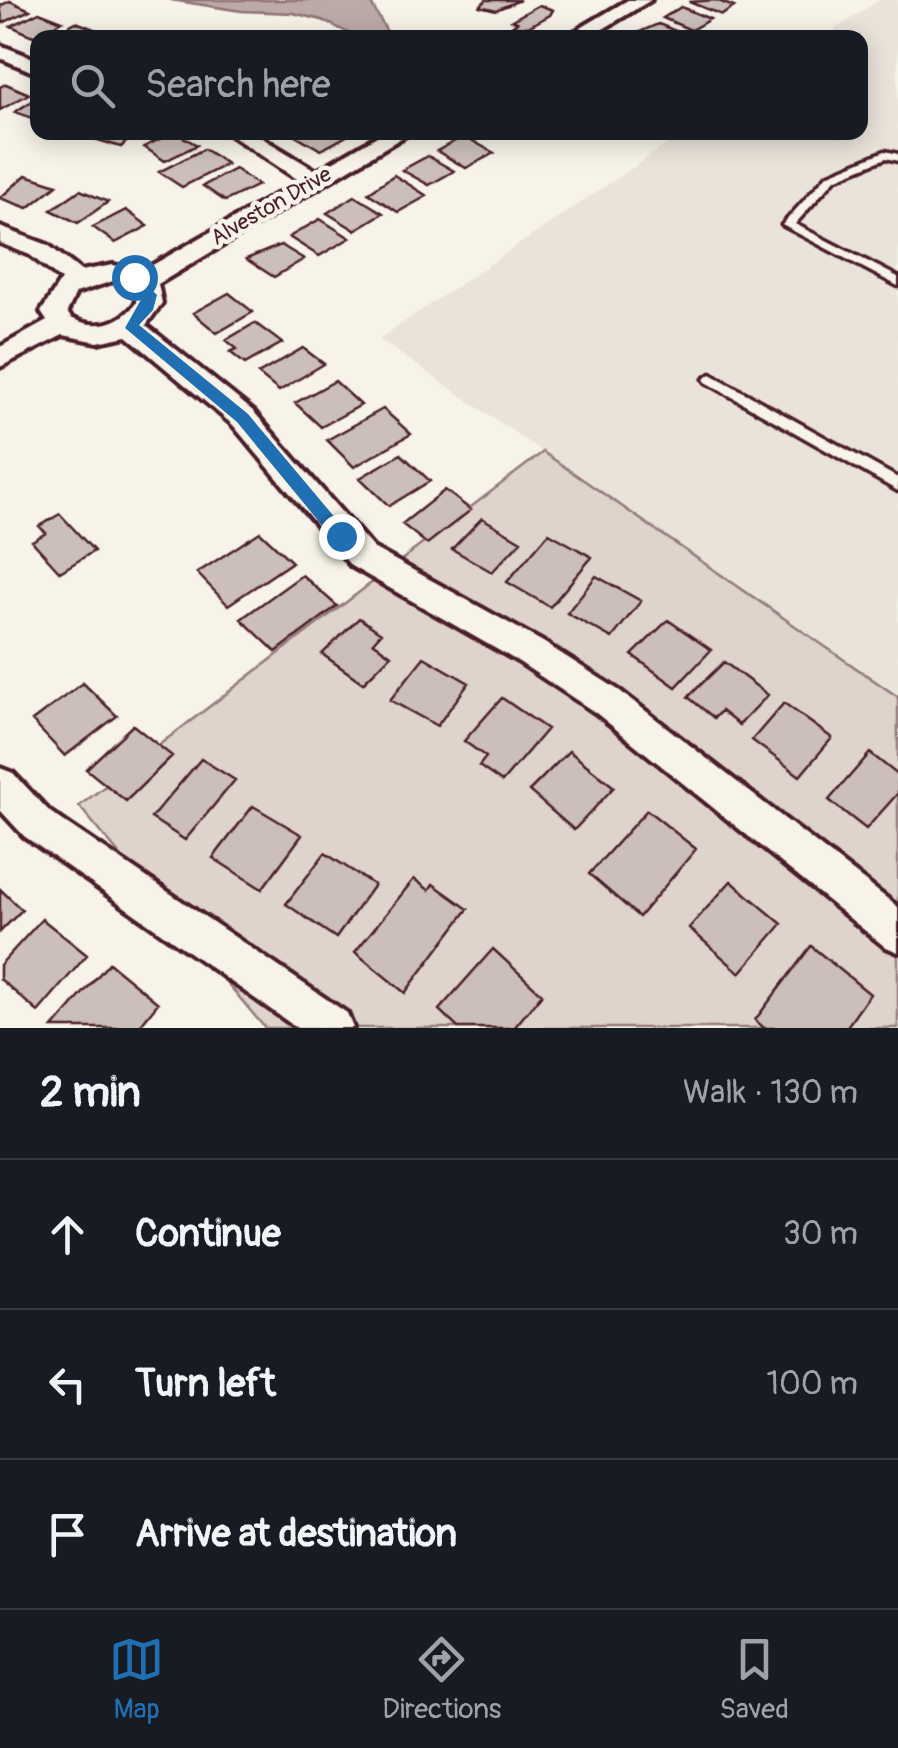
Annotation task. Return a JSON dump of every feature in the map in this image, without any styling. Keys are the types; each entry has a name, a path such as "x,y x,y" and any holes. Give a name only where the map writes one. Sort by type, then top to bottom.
{"street":[{"path":"585,0 614,14"},
{"path":"586,30 642,0"},
{"path":"0,50 30,64"},
{"path":"249,140 315,180"},
{"name":"Alveston Drive","path":"142,282 387,140"},
{"path":"0,234 39,250 78,281"},
{"path":"113,273 142,282 150,303 130,325 85,334 62,324 54,312 58,298 78,281 113,273"},
{"path":"0,358 62,324"},
{"path":"130,325 243,418 362,558 531,652 608,702 898,932"},
{"path":"0,785 37,824 332,1028"}],"lane":[{"path":"898,158 884,154 831,176 788,225 898,282"},
{"path":"710,379 898,485"}],"shaded area":[{"path":"171,0 369,0 386,30 343,30 293,13 241,11"},
{"path":"879,0 898,0 898,697 379,339 674,140 868,140 868,30 834,30"},
{"path":"543,452 898,697 898,1028 265,1028 79,806"}],"building":[{"path":"486,0 520,0 496,10 480,6"},
{"path":"716,0 734,7 722,15 689,2"},
{"path":"10,1 30,10 3,23 0,6"},
{"path":"539,5 553,10 550,15 528,27 513,25 517,22 512,20"},
{"path":"681,7 710,19 691,30 663,18"},
{"path":"39,12 62,21 45,30 30,30 30,35 11,26"},
{"path":"76,22 96,30 62,30"},
{"path":"658,24 673,30 644,30"},
{"path":"6,84 29,94 0,110 0,87"},
{"path":"30,102 30,117 15,112"},
{"path":"98,140 128,140 121,147"},
{"path":"158,140 188,140 197,145 165,161 144,147"},
{"path":"304,140 339,140 321,150"},
{"path":"457,140 471,140 494,153 466,168 437,151"},
{"path":"204,149 227,164 182,187 159,172"},
{"path":"428,156 454,171 429,185 402,170"},
{"path":"235,169 258,185 225,201 203,186"},
{"path":"26,175 57,185 28,208 0,198"},
{"path":"394,175 427,196 398,212 368,193"},
{"path":"80,190 108,202 78,223 51,210"},
{"path":"355,196 383,213 355,230 327,213"},
{"path":"126,210 148,226 115,243 93,227"},
{"path":"320,219 350,238 319,256 289,237"},
{"path":"281,245 304,259 274,277 246,259"},
{"path":"229,293 253,312 217,333 193,313"},
{"path":"255,323 282,343 245,364 230,352 237,349 226,340"},
{"path":"303,348 324,364 279,391 258,374"},
{"path":"335,381 361,405 321,427 295,403"},
{"path":"383,409 411,434 354,467 327,440"},
{"path":"401,454 430,481 389,506 360,478"},
{"path":"445,490 471,510 427,544 402,524"},
{"path":"60,514 94,551 60,572 32,541 46,533 39,526"},
{"path":"482,518 521,541 492,572 452,549"},
{"path":"260,532 292,562 228,605 197,573"},
{"path":"549,533 592,557 550,607 507,582"},
{"path":"302,575 337,606 276,652 241,619"},
{"path":"596,576 641,601 612,638 567,613"},
{"path":"359,618 381,633 373,642 391,655 363,683 322,654"},
{"path":"668,620 711,650 676,687 632,655"},
{"path":"424,657 469,683 437,726 390,700"},
{"path":"724,662 768,695 739,725 721,711 714,718 688,697"},
{"path":"83,683 117,716 65,756 32,721"},
{"path":"502,698 547,729 502,782 479,766 486,757 464,741"},
{"path":"784,703 832,738 800,776 752,740"},
{"path":"133,725 172,756 126,801 86,769"},
{"path":"569,751 614,787 574,830 529,791"},
{"path":"870,753 898,775 898,793 866,829 829,800"},
{"path":"201,759 235,780 185,840 151,818"},
{"path":"253,806 302,835 262,889 213,858"},
{"path":"647,810 696,849 639,917 589,874"},
{"path":"325,853 374,885 336,938 286,904"},
{"path":"414,879 429,890 433,884 468,909 405,993 355,952"},
{"path":"731,881 782,924 740,973 689,928"},
{"path":"0,889 22,910 0,932"},
{"path":"42,919 87,955 38,1012 0,979 0,965"},
{"path":"811,946 870,994 846,1028 764,1028 755,1020"},
{"path":"493,949 542,994 514,1028 458,1028 439,1010"},
{"path":"109,963 158,1003 138,1028 53,1028"}],"route":[{"path":"134,277 148,288 150,303 130,325 243,418 341,536"}]}
